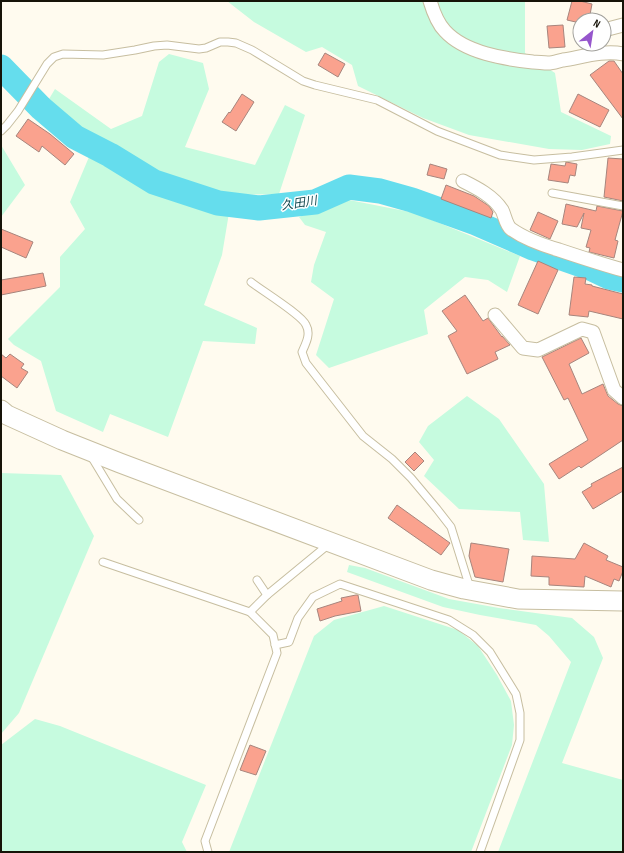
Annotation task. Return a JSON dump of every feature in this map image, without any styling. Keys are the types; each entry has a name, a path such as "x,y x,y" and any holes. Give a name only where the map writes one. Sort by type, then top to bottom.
{"street":[{"path":"430,1 433,11 445,31 455,40 484,53 519,60 548,63 583,52"},
{"path":"612,28 623,25"},
{"path":"603,52 623,54"},
{"path":"463,181 479,190 495,202 502,210 509,228 522,236 557,250 623,270"},
{"path":"495,316 523,348 538,350 582,329 593,332 614,390 623,398"},
{"path":"3,413 62,440 120,463 431,580 471,590 518,599 623,601"}],"lane":[{"path":"1,131 12,120 47,64 54,57 63,54 103,55 167,45 199,49 206,48 220,42 228,42 236,43 252,50 304,81 377,100 437,130 500,155 534,160 572,157 623,150"},
{"path":"552,193 623,206"},
{"path":"251,282 299,316 306,325 308,337 302,352 306,363 363,436 392,459 411,478 451,527 471,590"},
{"path":"88,450 118,499 139,520"},
{"path":"250,612 267,595 331,542"},
{"path":"103,562 250,612 273,635 277,653 205,841 208,852"},
{"path":"257,580 267,595"},
{"path":"275,645 289,642 298,618 313,597 340,584 449,620 473,636 490,652 516,694 520,713 520,740 480,852"}],"green space":[{"path":"227,1 525,1 525,53 555,73 561,112 611,136 610,144 582,150 549,149 469,135 423,118 358,86 352,65 322,47 306,52 254,22"},
{"path":"169,54 203,63 209,89 185,147 255,165 285,105 305,115 279,194 232,195 222,255 204,305 257,328 255,344 203,341 168,437 110,414 103,432 56,411 41,361 14,345 8,339 60,287 60,257 85,229 70,202 97,138 46,104 55,89 111,129 142,116 159,62"},
{"path":"1,145 25,185 1,217"},
{"path":"344,199 415,213 520,256 507,292 488,280 465,277 424,310 428,334 329,368 316,355 334,299 311,282 314,265 326,232 305,225 299,217"},
{"path":"467,396 499,419 544,484 549,542 523,540 520,512 459,509 424,476 434,460 419,442 428,426"},
{"path":"1,473 61,475 94,536 19,713 1,734"},
{"path":"349,565 365,568 449,599 499,608 572,618 594,637 603,658 562,763 623,780 623,852 498,852 571,662 549,636 536,625 443,607 347,572"},
{"path":"384,606 458,630 478,646 497,675 511,701 514,725 512,745 471,852 229,852 314,636 334,620"},
{"path":"35,719 60,726 206,785 182,842 187,852 1,852 1,745"}],"building":[{"path":"572,1 592,4 590,12 572,12 572,21 567,20"},
{"path":"563,25 565,47 549,48 547,26"},
{"path":"325,53 345,64 338,77 318,65"},
{"path":"609,61 614,61 623,74 623,119 590,75"},
{"path":"242,94 254,102 236,131 222,122 229,112 230,113"},
{"path":"578,94 609,110 600,127 569,112"},
{"path":"28,119 50,134 74,154 65,165 42,146 39,152 16,136"},
{"path":"608,158 623,159 623,201 604,197"},
{"path":"566,162 577,164 575,176 570,175 568,183 548,180 551,164 565,166"},
{"path":"430,164 447,169 444,179 427,175"},
{"path":"446,185 474,196 489,206 493,212 491,218 441,199"},
{"path":"566,204 596,211 597,206 623,211 615,240 618,241 614,258 589,252 590,248 586,247 591,230 581,228 584,213 577,227 562,224"},
{"path":"538,212 558,221 550,239 530,230"},
{"path":"1,229 33,242 26,258 1,247"},
{"path":"538,261 558,270 538,314 518,305"},
{"path":"43,273 46,286 1,295 1,280"},
{"path":"574,277 586,278 585,284 623,294 623,319 589,311 588,317 569,315"},
{"path":"465,295 483,321 488,318 510,345 495,352 498,359 467,374 448,336 457,331 442,311"},
{"path":"581,338 589,353 569,364 582,394 603,384 608,396 623,406 623,440 581,468 579,466 559,479 549,464 588,440 568,398 564,400 542,357"},
{"path":"1,354 6,358 10,354 24,364 21,368 28,372 17,388 1,376"},
{"path":"415,452 424,461 414,471 405,462"},
{"path":"623,467 623,491 593,509 582,492 592,486 591,484"},
{"path":"397,505 450,543 441,555 388,518"},
{"path":"471,543 509,549 503,582 475,577 469,556"},
{"path":"584,543 608,556 606,560 623,567 619,581 614,579 611,587 585,576 584,587 549,585 549,577 531,576 532,556 575,559"},
{"path":"358,595 361,611 335,616 320,621 317,609 342,601 341,598"},
{"path":"250,745 266,751 256,775 240,770"}],"waterway":[{"name":"久田川","path":"1,67 41,108 75,137 110,155 154,182 218,203 259,208 315,202 349,187 380,191 412,200 476,223 533,248 590,268 609,277 623,280"}]}
